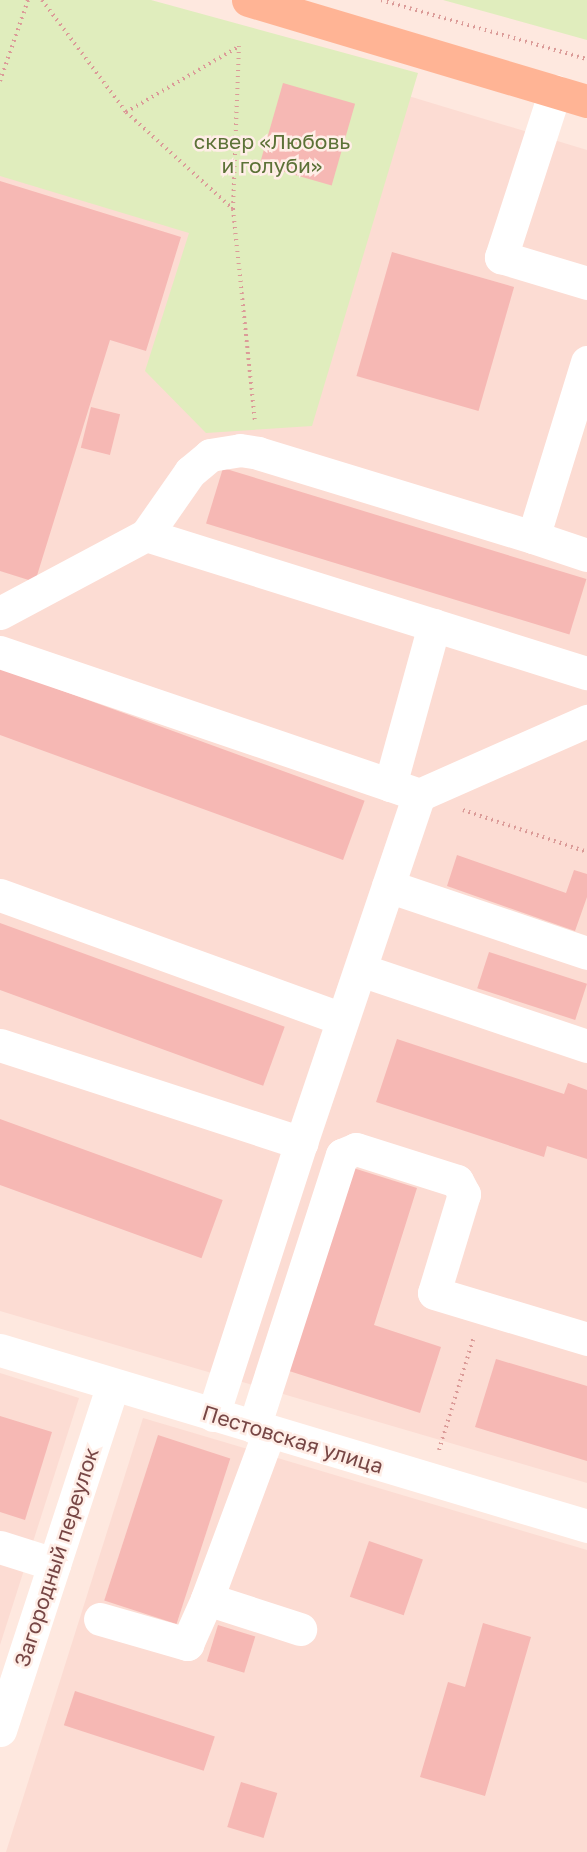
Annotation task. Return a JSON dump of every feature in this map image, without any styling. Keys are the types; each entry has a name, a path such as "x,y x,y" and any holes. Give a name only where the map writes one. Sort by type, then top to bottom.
{"main road":[{"path":"248,0 587,101"}],"street":[{"path":"555,91 501,257 587,283"},
{"path":"533,537 587,362"},
{"path":"0,614 146,535 190,472 210,455 240,450 258,453 587,555"},
{"path":"146,535 587,674"},
{"path":"213,1415 342,1019 361,970 388,886 434,626"},
{"path":"0,652 405,790 587,721"},
{"path":"388,886 587,953"},
{"path":"0,896 342,1019"},
{"path":"361,970 587,1046"},
{"path":"0,1045 301,1143"},
{"path":"100,1619 187,1644 207,1599 261,1429 342,1155 356,1149 457,1181 464,1194 434,1293 587,1339"},
{"name":"Пестовская улица","path":"0,1350 587,1526"},
{"name":"Загородный переулок","path":"0,1730 113,1385"},
{"path":"0,1547 54,1564"},
{"path":"207,1599 300,1629"}],"path":[{"path":"0,81 28,0"},
{"path":"42,0 126,112 233,209"},
{"path":"381,0 587,59"},
{"path":"126,112 239,46 233,209 258,453"},
{"path":"405,790 587,852"},
{"path":"430,1479 483,1307"}],"shaded area":[{"path":"0,0 91,0 587,150 587,1483 0,1311"},
{"path":"0,1373 79,1398 0,1645"},
{"path":"143,1418 587,1550 587,1852 6,1852"}],"green space":[{"name":"сквер «Любовь и голуби»","path":"0,0 151,0 418,73 312,426 206,433 145,371 189,233 0,176"},
{"path":"443,0 587,0 587,40"}],"building":[{"path":"283,83 355,104 332,185 260,165"},
{"path":"0,181 181,237 146,351 110,340 35,582 0,571"},
{"path":"392,252 514,287 479,411 356,376"},
{"path":"91,407 120,414 110,455 81,448"},
{"path":"223,468 586,579 569,635 206,523"},
{"path":"0,668 365,801 343,860 0,735"},
{"path":"457,855 566,893 574,870 587,874 587,897 575,931 447,886"},
{"path":"0,923 285,1027 263,1086 0,990"},
{"path":"489,952 587,984 575,1020 477,988"},
{"path":"397,1039 564,1094 568,1083 587,1090 587,1159 547,1146 544,1157 376,1102"},
{"path":"0,1119 223,1200 202,1258 0,1185"},
{"path":"350,1167 417,1188 374,1325 441,1347 420,1413 286,1370"},
{"path":"496,1359 587,1386 587,1461 475,1427"},
{"path":"0,1416 52,1432 25,1520 0,1512"},
{"path":"158,1435 230,1458 177,1624 104,1600"},
{"path":"369,1541 423,1560 404,1615 350,1597"},
{"path":"483,1623 531,1637 485,1796 420,1777 448,1682 465,1687"},
{"path":"218,1625 255,1636 244,1673 207,1661"},
{"path":"75,1691 215,1736 204,1771 64,1725"},
{"path":"241,1782 277,1793 264,1838 227,1827"}]}
